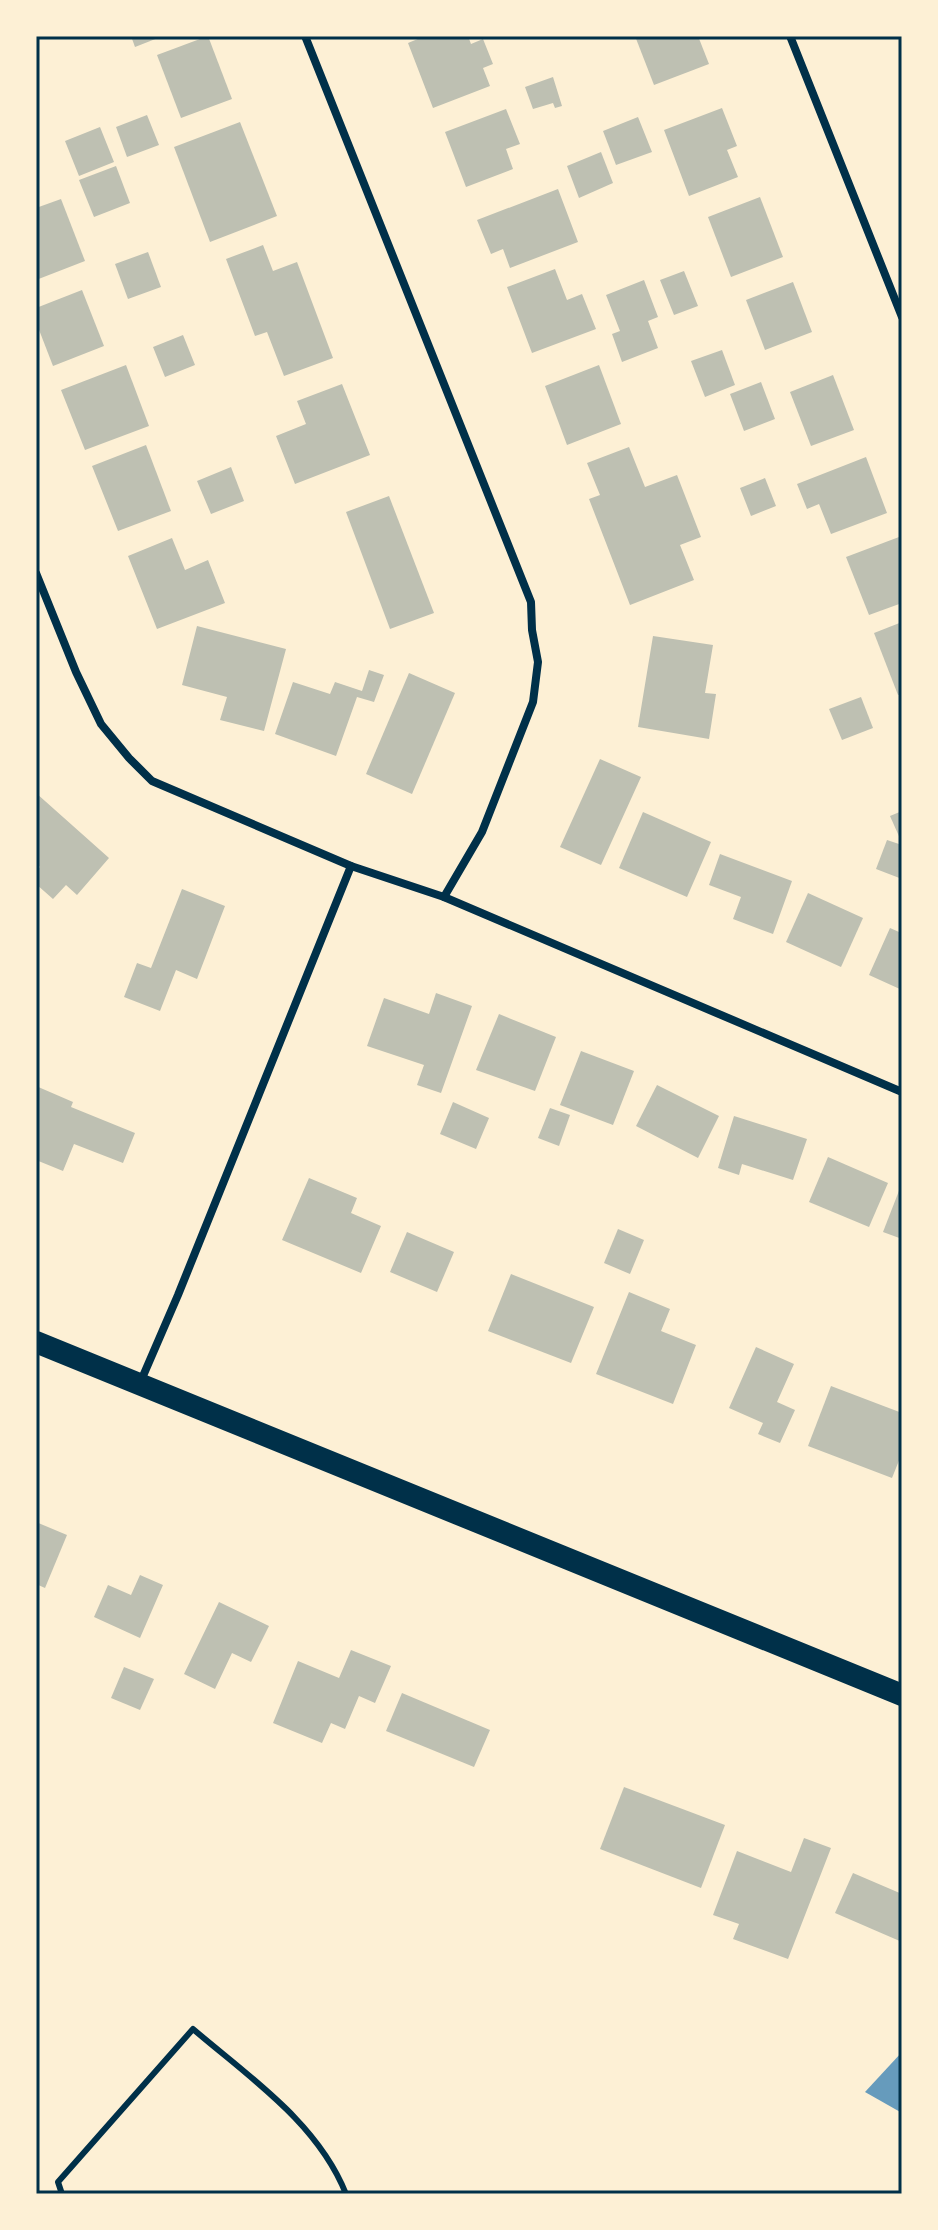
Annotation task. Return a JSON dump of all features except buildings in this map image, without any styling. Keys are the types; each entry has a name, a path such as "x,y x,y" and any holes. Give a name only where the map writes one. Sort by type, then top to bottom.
{"highway":[{"path":"36,1342 902,1695"}],"street":[{"path":"305,36 531,602 538,662 533,702 482,832 444,897"},
{"path":"790,36 902,317"},
{"path":"36,573 76,672 101,724 152,781 351,866 444,897 902,1092"},
{"path":"140,1383 351,866"}],"lane":[{"path":"62,2194 58,2182 193,2029 308,2130 336,2168 346,2194"}],"water":[{"path":"902,2052 902,2113 865,2092"}]}
